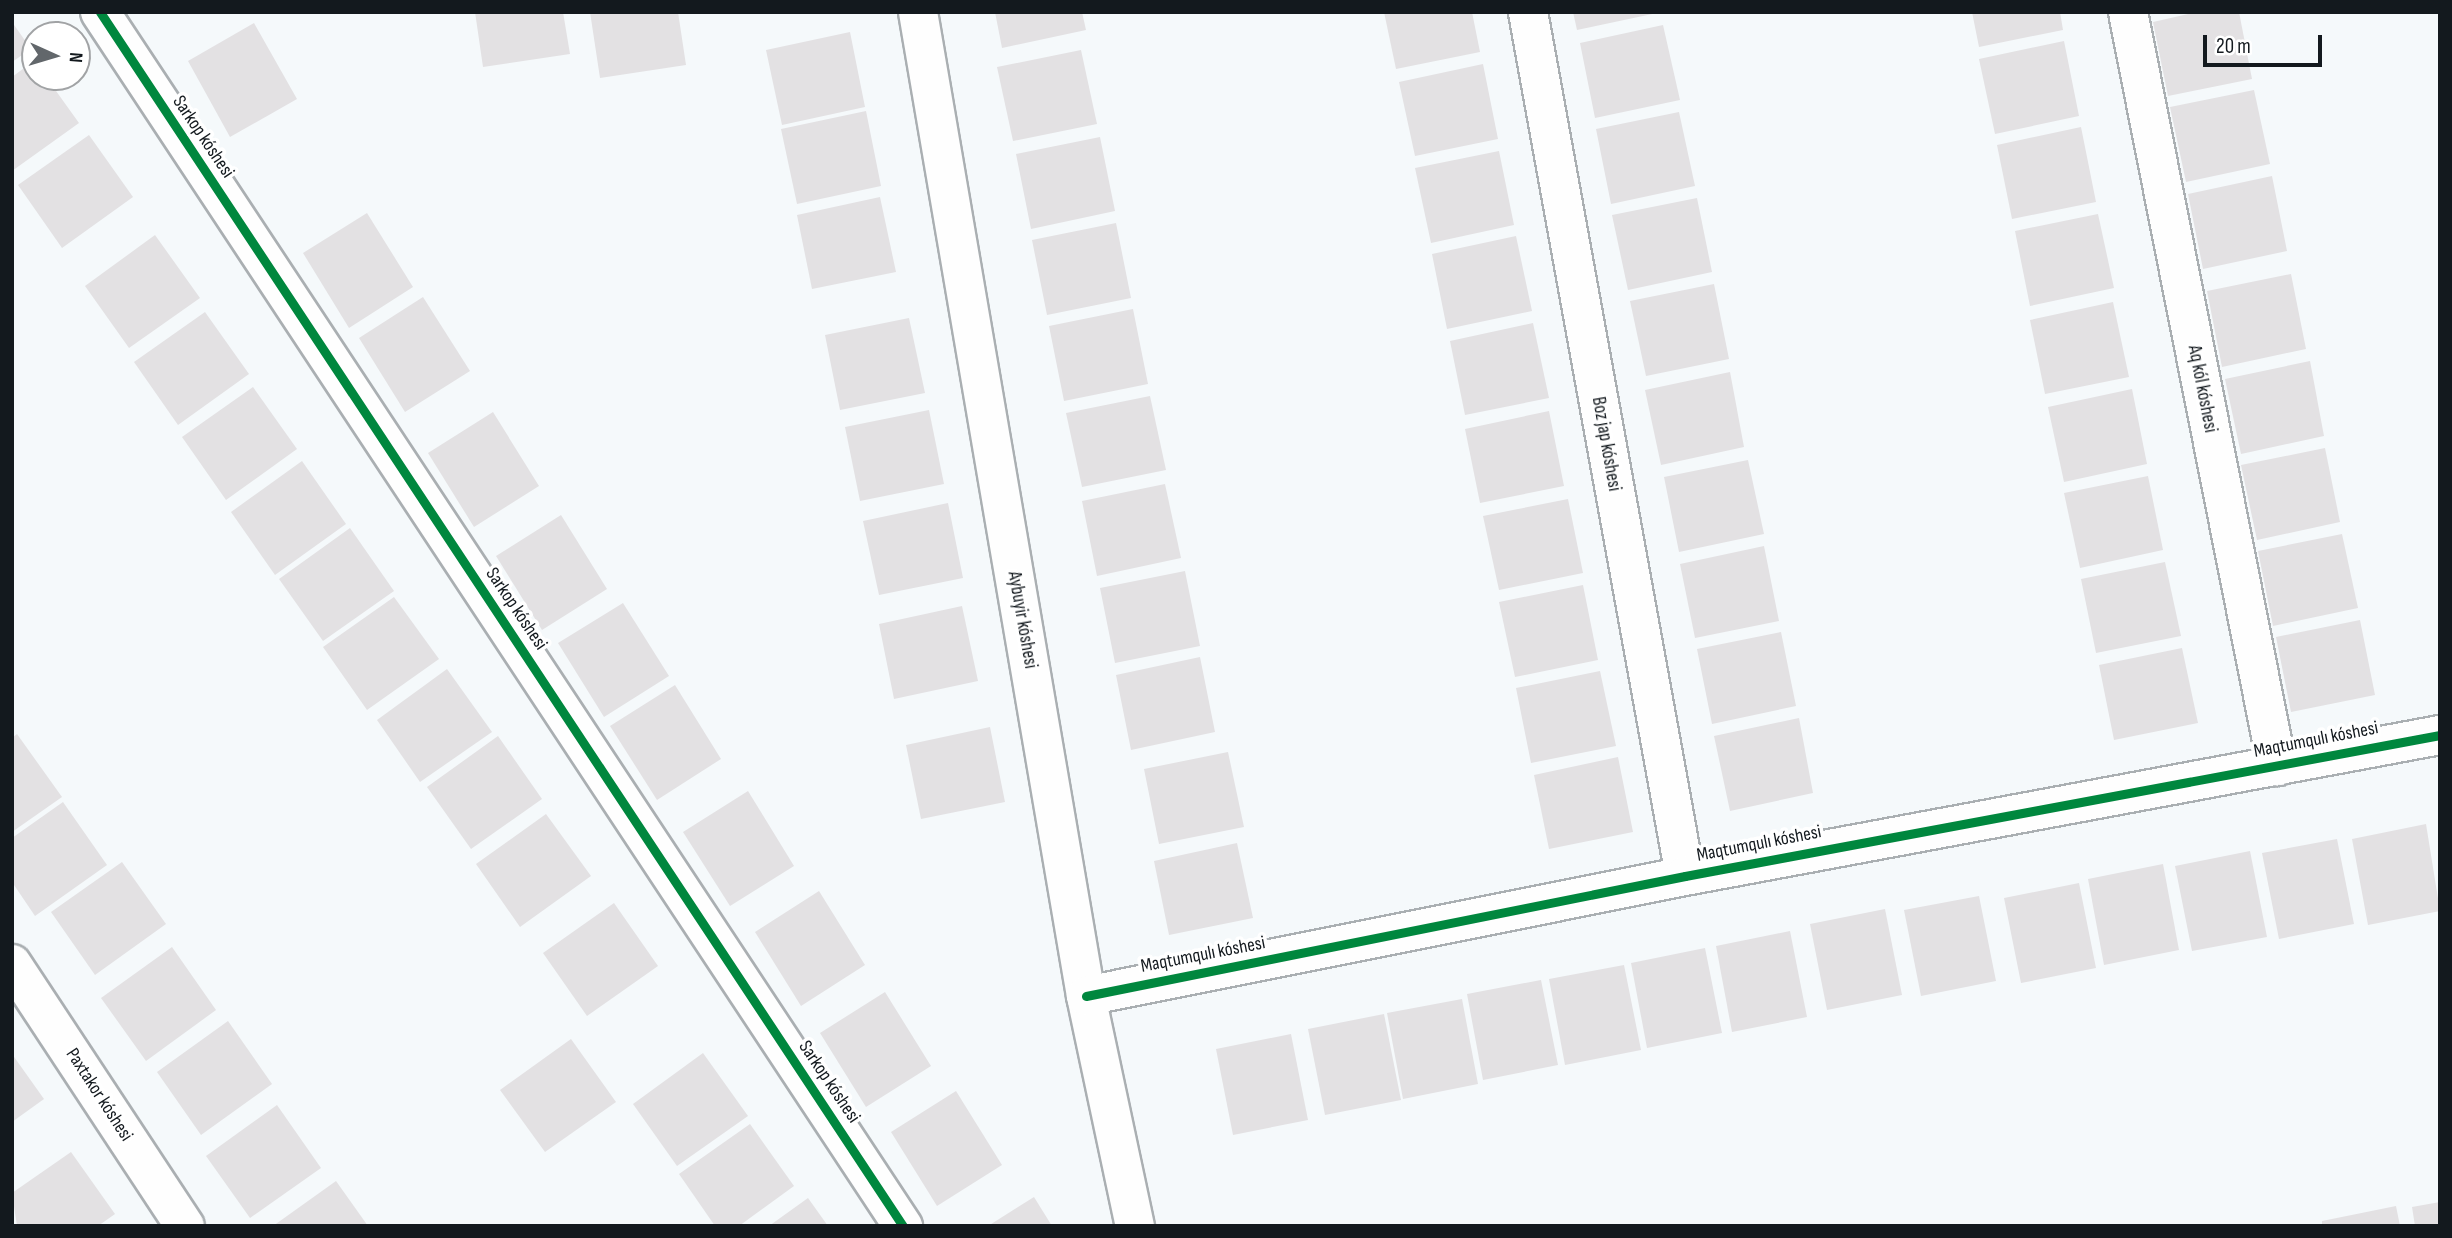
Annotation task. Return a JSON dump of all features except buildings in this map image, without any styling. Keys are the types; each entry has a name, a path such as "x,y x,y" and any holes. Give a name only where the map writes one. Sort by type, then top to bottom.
{"street":[{"name":"Sarkop kóshesi","path":"100,12 903,1226"},
{"name":"Aybuyir kóshesi","path":"918,12 1086,996 1135,1226"},
{"name":"Boz jap kóshesi","path":"1528,12 1685,876"},
{"name":"Aq kól kóshesi","path":"2128,12 2277,766"},
{"name":"Maqtumqulı kóshesi","path":"1086,996 1685,876 2440,735"},
{"name":"Paxtakor kóshesi","path":"12,964 185,1226"}],"cycle path":[{"path":"100,12 903,1226"},
{"path":"1086,996 1685,876 2440,735"}]}
